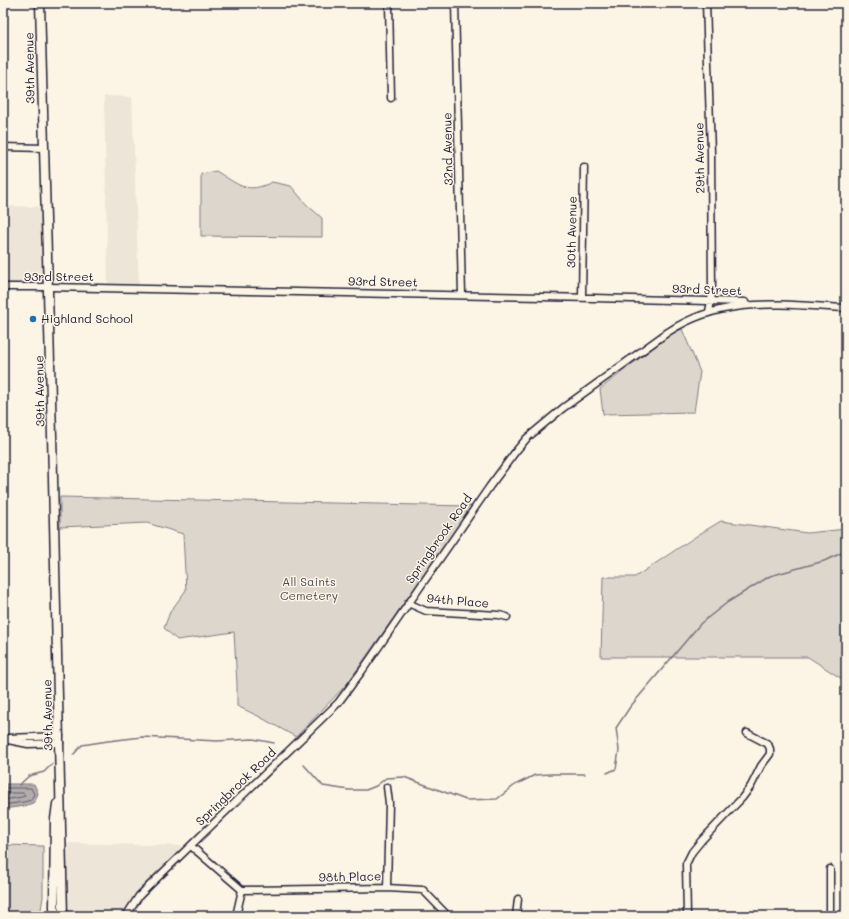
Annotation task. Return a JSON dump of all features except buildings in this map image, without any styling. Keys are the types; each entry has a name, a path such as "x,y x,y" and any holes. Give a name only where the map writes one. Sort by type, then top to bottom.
{"main road":[{"name":"39th Avenue","path":"40,3 49,287 63,916"},
{"name":"39th Avenue","path":"56,916 54,907 55,820 58,788 61,779"},
{"path":"52,916 54,907"}],"street":[{"path":"389,3 391,98"},
{"name":"32nd Avenue","path":"455,3 462,295"},
{"name":"29th Avenue","path":"706,3 711,145 712,286 709,312"},
{"path":"3,147 44,148"},
{"name":"30th Avenue","path":"582,297 584,167"},
{"name":"93rd Street","path":"3,287 582,297 711,300 762,304"},
{"name":"Springbrook Road","path":"126,916 139,896 338,702 490,486 527,438 563,408 668,332 709,312 729,307 762,304 846,308"},
{"name":"94th Place","path":"408,603 426,611 499,615 507,617"},
{"path":"687,916 686,864 692,852 742,798 770,754 768,744 746,733"},
{"path":"3,739 60,739"},
{"path":"387,787 389,804 387,888"},
{"path":"190,846 242,890 236,916"},
{"path":"830,869 830,916"},
{"name":"98th Place","path":"242,890 387,888 423,890 448,916"},
{"path":"516,916 518,899"}],"shaded area":[{"path":"104,96 132,97 139,289 108,288"},
{"path":"3,206 47,207 49,287 3,287"},
{"path":"62,843 191,846 150,885 128,916 63,916"}],"green space":[{"path":"257,3 321,3 321,6"},
{"path":"216,171 237,184 249,188 263,186 272,182 291,186 306,204 322,218 322,237 201,236 201,174"},
{"path":"682,329 700,372 694,412 603,414 600,389 671,334"},
{"name":"All Saints Cemetery","path":"60,497 472,506 347,684 296,737 237,706 234,632 177,640 164,628 170,612 186,590 183,534 147,523 60,527"},
{"path":"721,521 807,533 846,529 846,684 842,679 808,657 601,657 603,577 635,577"},
{"path":"3,845 43,846 43,897 40,916 3,916"}],"water":[{"path":"3,784 34,784 38,793 35,802 25,806 3,809"}],"waterway":[{"path":"607,773 616,769 619,750 616,728 630,707 701,623 728,602 770,576 824,561 846,551"},
{"path":"73,755 82,745 142,737 217,741 253,739 274,743"},
{"path":"19,785 29,776 44,772 52,764"},
{"path":"304,765 323,786 349,790 366,790 376,786 386,778 404,777 466,800 497,799 515,785 535,775 585,774"}],"place":[{"name":"Highland School","path":"33,319"}]}
